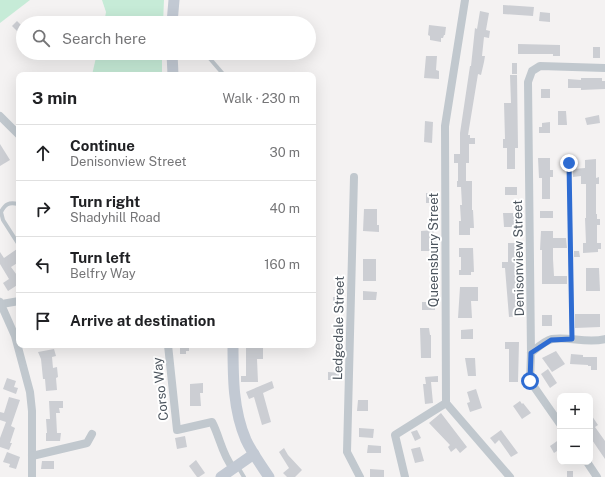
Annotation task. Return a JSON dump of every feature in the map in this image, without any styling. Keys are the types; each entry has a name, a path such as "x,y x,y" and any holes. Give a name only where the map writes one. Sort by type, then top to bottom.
{"main road":[{"path":"173,16 174,0"},
{"path":"172,60 173,72"},
{"path":"233,348 233,373 236,409 247,441 269,477"},
{"path":"221,477 254,454"}],"street":[{"name":"Queensbury Street","path":"446,403 445,126 465,0"},
{"name":"Denisonview Street","path":"557,420 530,381 528,82 532,71 540,66 605,68"},
{"path":"0,116 16,132"},
{"name":"Ledgedale Street","path":"354,177 347,452 360,477"},
{"path":"16,301 1,303 16,340"},
{"path":"531,353 551,340 572,339 588,341 605,339"},
{"path":"18,348 30,392 32,411 32,477"},
{"name":"Corso Way","path":"168,348 177,430 212,422 218,433 227,461 235,467"},
{"path":"405,477 395,435 446,403 510,477"},
{"path":"32,456 87,443 92,434"},
{"path":"588,465 597,477"}],"lane":[{"path":"211,60 221,72"},
{"path":"569,163 572,339"},
{"path":"16,204 9,203 5,205 1,212 3,220 16,240"},
{"path":"235,467 244,477"}],"green space":[{"path":"0,0 30,0 0,23"},
{"path":"102,0 164,0 163,16 105,16 106,12"},
{"path":"95,60 162,60 162,72 93,72"}],"building":[{"path":"503,5 534,7 533,16 503,14"},
{"path":"480,11 489,13 486,30 490,31 489,38 484,37 482,56 485,56 481,75 478,74 468,135 470,135 470,138 475,138 475,144 469,144 469,163 466,163 466,181 472,181 472,210 474,228 470,228 470,235 459,235 459,221 461,221 460,205 462,205 461,187 457,187 458,163 454,163 454,154 460,154 460,133 471,66 475,28 477,29"},
{"path":"540,12 550,13 550,22 539,21"},
{"path":"16,22 16,30 12,26"},
{"path":"429,25 446,27 445,35 441,38 441,42 430,40 430,36 428,35"},
{"path":"518,44 560,45 560,56 553,56 553,54 518,54"},
{"path":"593,47 600,47 600,58 593,58"},
{"path":"426,56 437,56 436,70 439,71 439,79 424,78"},
{"path":"512,63 517,63 517,74 512,74"},
{"path":"510,75 517,75 518,148 515,148 515,169 507,169 507,148 503,148 503,139 505,139 504,103 511,103"},
{"path":"581,78 602,78 602,81 605,81 605,89 581,90 581,88 568,88 568,79 581,80"},
{"path":"541,89 550,89 550,98 541,98"},
{"path":"558,111 566,111 567,125 558,125"},
{"path":"599,115 600,123 587,125 585,118"},
{"path":"425,121 433,122 432,143 424,142"},
{"path":"550,122 550,133 539,133 539,127 542,127 542,123"},
{"path":"0,144 10,160 0,166"},
{"path":"538,158 550,158 550,170 553,170 553,177 550,177 550,199 542,199 542,178 539,178"},
{"path":"596,159 596,178 599,177 599,184 596,184 596,214 597,219 600,219 600,225 597,225 597,243 601,243 601,249 598,249 598,252 583,253 583,243 586,243 586,184 581,184 581,176 573,177 573,169 585,168 585,160"},
{"path":"505,187 517,187 517,195 505,195"},
{"path":"426,193 435,193 435,203 426,203"},
{"path":"364,209 377,209 377,225 379,225 379,232 363,231"},
{"path":"540,211 553,211 553,218 540,218"},
{"path":"503,213 513,213 513,216 517,216 517,227 504,227"},
{"path":"433,230 436,246 434,246 434,251 421,251 421,231"},
{"path":"541,231 553,231 553,238 566,238 567,248 553,248 553,259 554,276 567,276 567,284 542,284 542,250 540,250"},
{"path":"508,243 519,243 519,252 516,252 517,284 520,284 521,316 509,317 505,268 502,268 502,262 508,262"},
{"path":"459,248 473,248 474,272 471,272 471,275 459,275 459,270 461,270 461,257 459,257"},
{"path":"16,250 16,264 11,267 16,274 16,286 8,291 3,283 9,279 0,264 0,252 4,258"},
{"path":"574,251 579,251 580,257 574,257"},
{"path":"363,259 376,259 376,281 363,281"},
{"path":"586,268 599,268 600,291 586,291"},
{"path":"460,287 478,287 478,301 471,301 472,318 458,318"},
{"path":"363,291 377,292 376,300 363,300"},
{"path":"333,297 343,297 342,305 333,305"},
{"path":"422,302 435,302 435,310 422,310"},
{"path":"575,314 600,314 600,327 575,328"},
{"path":"542,315 552,315 552,326 542,326"},
{"path":"420,328 429,328 431,335 431,358 421,358"},
{"path":"473,329 473,339 461,339 461,330"},
{"path":"505,342 519,342 518,382 509,382 509,349 505,349"},
{"path":"180,348 189,348 189,351 186,351 186,354 180,354"},
{"path":"246,348 263,348 263,359 257,359 258,382 241,382 241,376 246,376"},
{"path":"54,349 56,356 52,357 53,368 57,367 57,390 46,391 41,359 38,352"},
{"path":"556,351 565,364 552,372 542,358"},
{"path":"571,354 583,355 583,357 597,357 597,370 591,370 591,366 588,365 570,364"},
{"path":"465,358 475,358 476,376 468,376"},
{"path":"548,369 557,383 550,388 541,374"},
{"path":"328,372 341,373 340,380 328,380"},
{"path":"438,376 438,382 431,382 433,403 425,404 423,384 426,384 425,377"},
{"path":"7,378 16,381 14,387 18,388 16,394 3,389"},
{"path":"272,381 274,388 263,393 271,422 262,425 254,397 249,399 246,392"},
{"path":"203,383 203,393 200,393 201,406 190,406 190,384"},
{"path":"476,389 482,408 470,412 467,403 470,402 467,392"},
{"path":"9,397 20,400 11,426 15,428 9,450 0,447 0,438 6,422 0,420 0,412 4,413"},
{"path":"358,400 368,400 368,411 357,411"},
{"path":"49,401 63,401 63,408 59,408 60,413 56,413 57,433 61,433 60,441 46,441 46,419 50,419"},
{"path":"520,401 531,413 522,419 513,406"},
{"path":"441,413 467,447 460,453 456,448 451,452 448,447 450,445 429,423"},
{"path":"593,418 598,425 595,427 605,441 605,459 593,441"},
{"path":"359,428 374,429 373,438 359,437"},
{"path":"417,430 421,438 415,441 411,432"},
{"path":"501,430 518,453 511,457 499,440 495,444 490,438"},
{"path":"185,436 187,447 177,449 175,438"},
{"path":"557,441 557,451 554,453 550,446"},
{"path":"368,445 381,446 381,453 367,453"},
{"path":"420,447 424,461 415,463 411,449"},
{"path":"284,448 288,455 302,470 295,477 287,477 283,473 289,468 279,452"},
{"path":"7,452 20,457 16,469 9,467 10,464 3,462"},
{"path":"196,460 205,473 199,477 197,477 189,466"},
{"path":"42,461 54,461 54,469 41,469"},
{"path":"370,469 384,470 384,477 370,477"},
{"path":"567,471 573,471 573,477 567,477"}],"route":[{"path":"530,381 531,353 551,340 572,339 569,163"}]}
